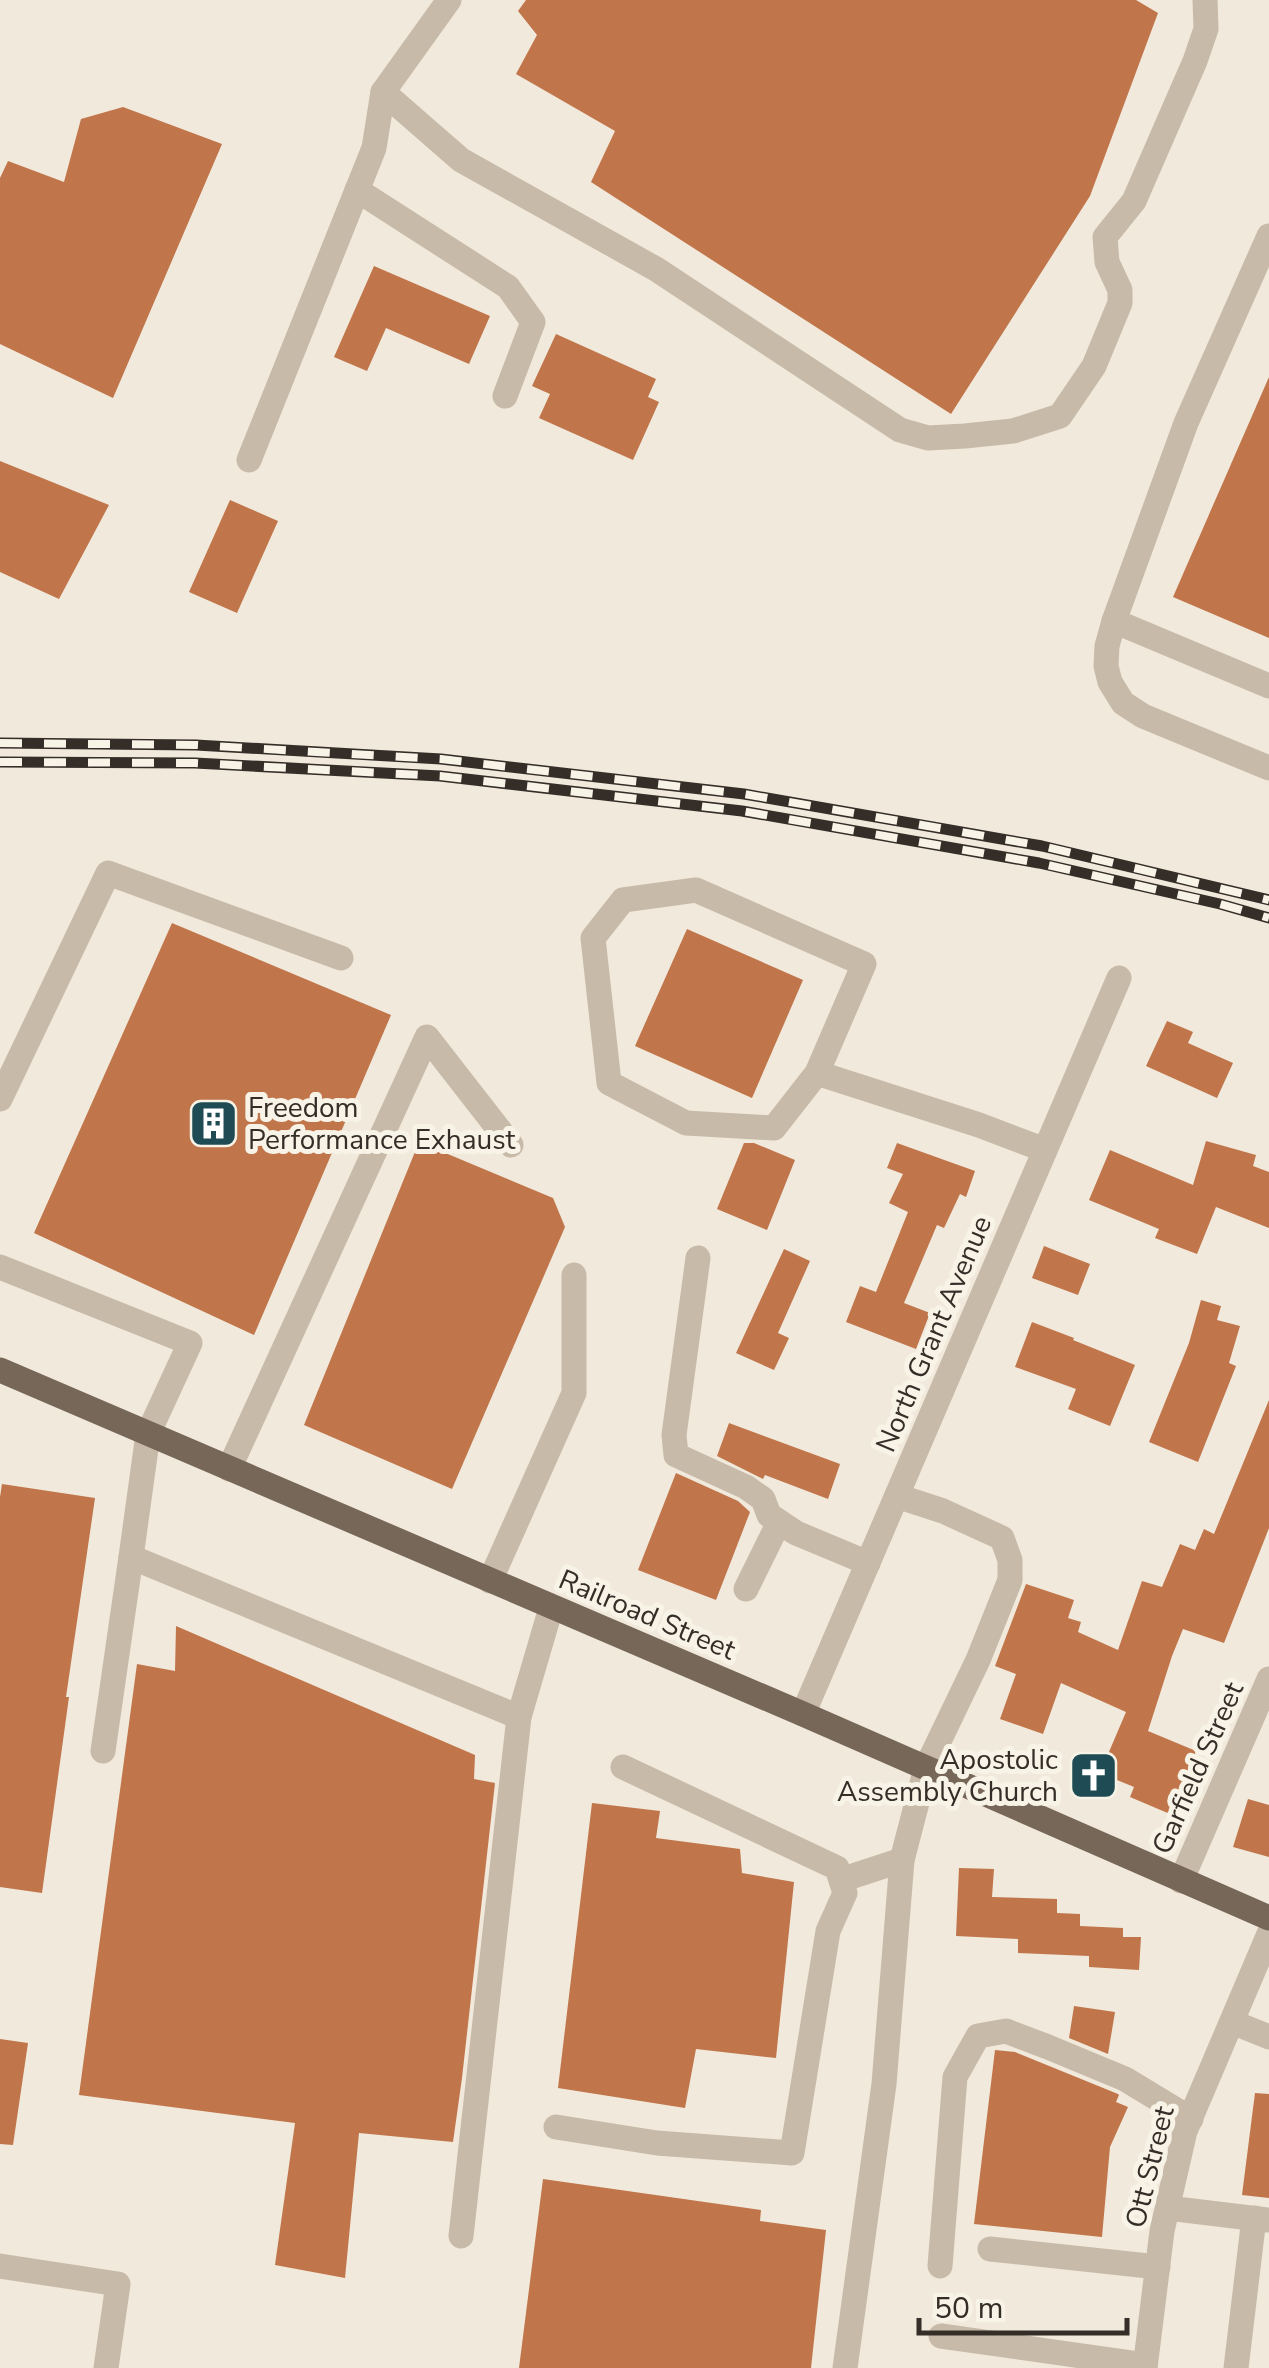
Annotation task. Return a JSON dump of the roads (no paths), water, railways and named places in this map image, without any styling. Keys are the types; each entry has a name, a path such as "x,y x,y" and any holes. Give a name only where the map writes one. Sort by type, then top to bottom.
{"main road":[{"name":"Railroad Street","path":"2,1378 148,1434 1269,1918"}],"street":[{"path":"249,460 374,148 383,92 449,0"},
{"path":"383,92 461,160 656,270 900,430 928,438 1014,431 1060,416 1094,366 1120,303 1120,290 1107,262 1106,237 1134,201 1195,61 1206,29 1205,0"},
{"path":"358,190 508,287 534,322 505,396"},
{"path":"1269,236 1186,423 1114,622 1106,666 1110,682 1123,703 1142,716 1269,768"},
{"path":"1114,622 1269,686"},
{"path":"0,1099 108,873 341,958"},
{"path":"696,890 864,964 817,1074 774,1128 686,1123 609,1082 594,938 623,900 696,890"},
{"name":"North Grant Avenue","path":"804,1714 1119,978"},
{"path":"229,1469 427,1037 510,1145"},
{"path":"817,1074 980,1125 1045,1150"},
{"path":"698,1258 674,1435 676,1455 746,1487 763,1499 769,1515 796,1533 868,1563"},
{"path":"0,1267 190,1342 148,1434 103,1752"},
{"path":"490,1581 574,1392 574,1275"},
{"path":"846,2368 884,2084 902,1860 926,1768 978,1660 1010,1580 1010,1560 1002,1538 943,1511 897,1496"},
{"path":"746,1590 778,1522"},
{"path":"132,1557 518,1717"},
{"path":"461,2236 518,1717 552,1608"},
{"name":"Garfield Street","path":"1181,1880 1269,1680"},
{"path":"556,2127 657,2144 792,2152 828,1931 846,1893 838,1868 623,1766"},
{"path":"841,1880 902,1860"},
{"name":"Ott Street","path":"1145,2366 1168,2208 1185,2132 1269,1934"},
{"path":"1232,2022 1269,2037"},
{"path":"940,2266 955,2076 978,2036 1006,2031 1048,2047 1125,2079 1190,2119"},
{"path":"1168,2208 1262,2219 1236,2368"},
{"path":"990,2249 1158,2267"},
{"path":"0,2266 118,2284 106,2368"},
{"path":"941,2336 1145,2366"}],"railway":[{"path":"0,743 196,745 441,759 744,794 1042,846 1269,900"},
{"path":"0,762 195,763 440,776 742,811 1039,863 1269,918"}],"place":[{"name":"Freedom Performance Exhaust","path":"213,1124"},
{"name":"Apostolic Assembly Church","path":"1093,1776"}]}
